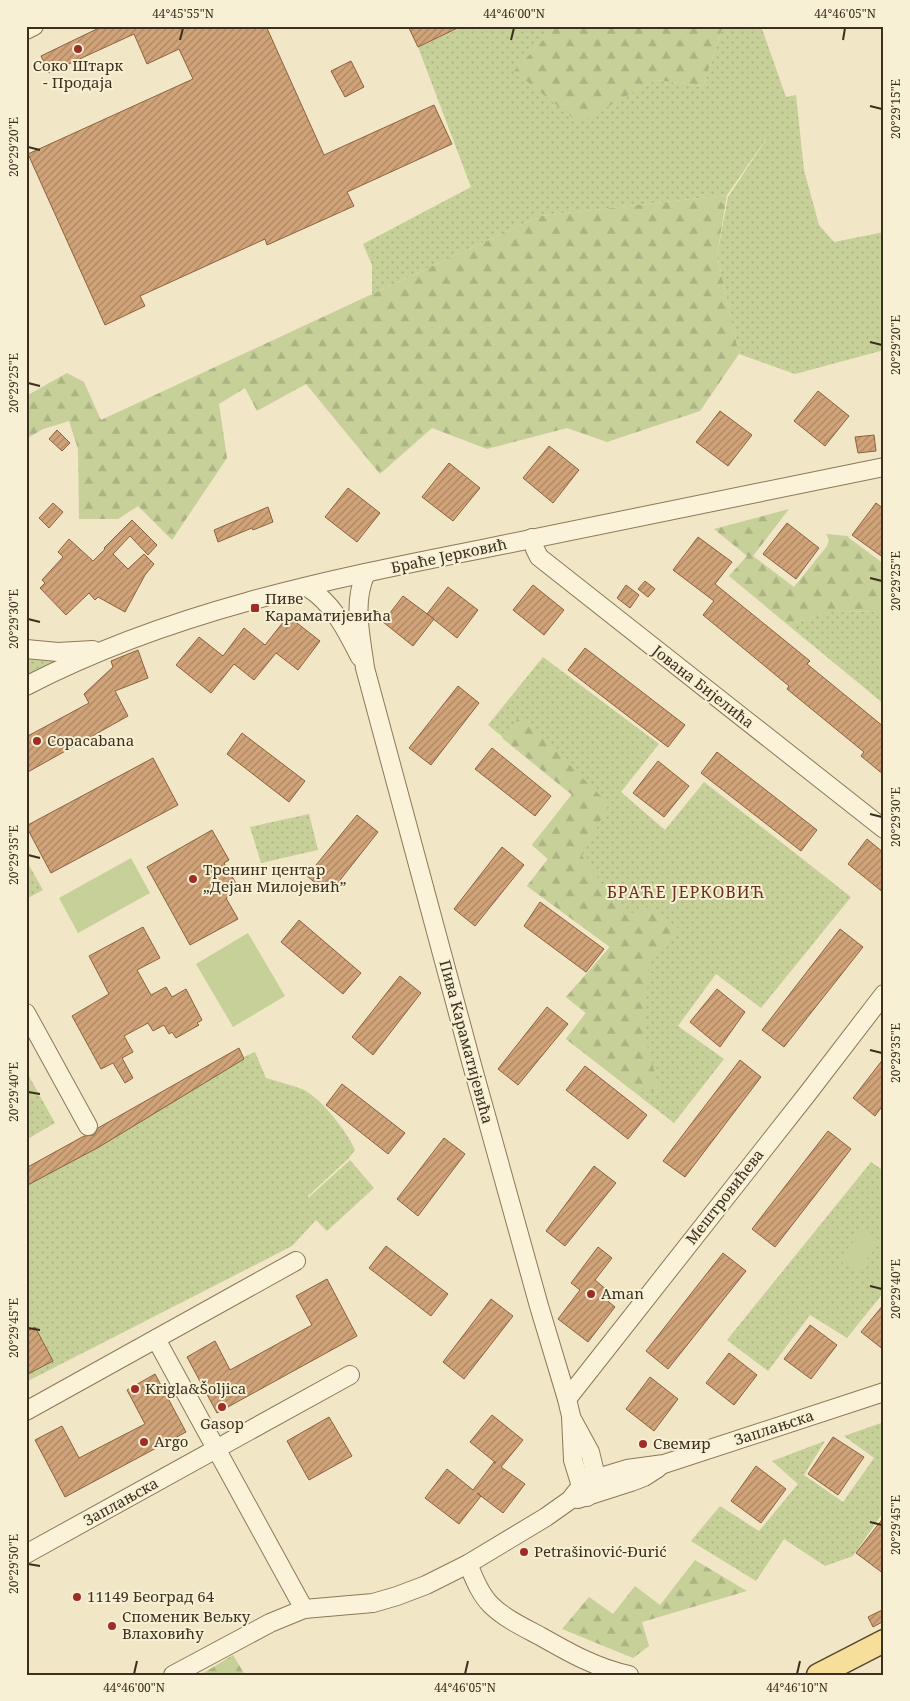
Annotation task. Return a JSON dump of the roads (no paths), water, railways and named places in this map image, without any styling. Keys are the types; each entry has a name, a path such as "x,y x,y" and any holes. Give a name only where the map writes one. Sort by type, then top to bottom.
{"main road":[{"path":"818,1675 884,1641"}],"street":[{"path":"26,30 34,26"},
{"name":"Браће Јерковић","path":"26,686 106,648 181,621 254,599 532,538 884,467"},
{"name":"Јована Бијелића","path":"532,538 539,557 884,829"},
{"name":"Пива Караматијевића","path":"366,573 360,586 358,605 365,668 470,1056 569,1408 573,1460 591,1488"},
{"name":"Пива Караматијевића","path":"307,587 319,594 335,611 365,668"},
{"path":"26,649 69,652 106,648"},
{"name":"Мештровићева","path":"569,1408 884,994"},
{"path":"26,1012 88,1126"},
{"path":"26,1410 296,1261"},
{"path":"156,1339 304,1609"},
{"name":"Заплањска","path":"26,1554 350,1375"},
{"name":"Заплањска","path":"173,1675 270,1623 304,1609 372,1603 426,1585 468,1564 591,1488 642,1466 664,1464 884,1392"},
{"path":"468,1564 476,1583 490,1604 535,1634 588,1662 629,1675"}],"place":[{"name":"Соко Штарк - Продаја","path":"78,49"},
{"name":"Пиве Караматијевића","path":"255,608"},
{"name":"Copacabana","path":"37,741"},
{"name":"Тренинг центар „Дејан Милојевић”","path":"193,879"},
{"name":"Aman","path":"591,1294"},
{"name":"Krigla&Šoljica","path":"135,1389"},
{"name":"Gasop","path":"222,1407"},
{"name":"Argo","path":"144,1442"},
{"name":"Свемир","path":"643,1444"},
{"name":"Petrašinović-Đurić","path":"524,1552"},
{"name":"11149 Београд 64","path":"77,1597"},
{"name":"Споменик Вељку Влаховићу","path":"112,1626"}],"district":[{"name":"БРАЋЕ ЈЕРКОВИЋ","path":"686,892"}]}
